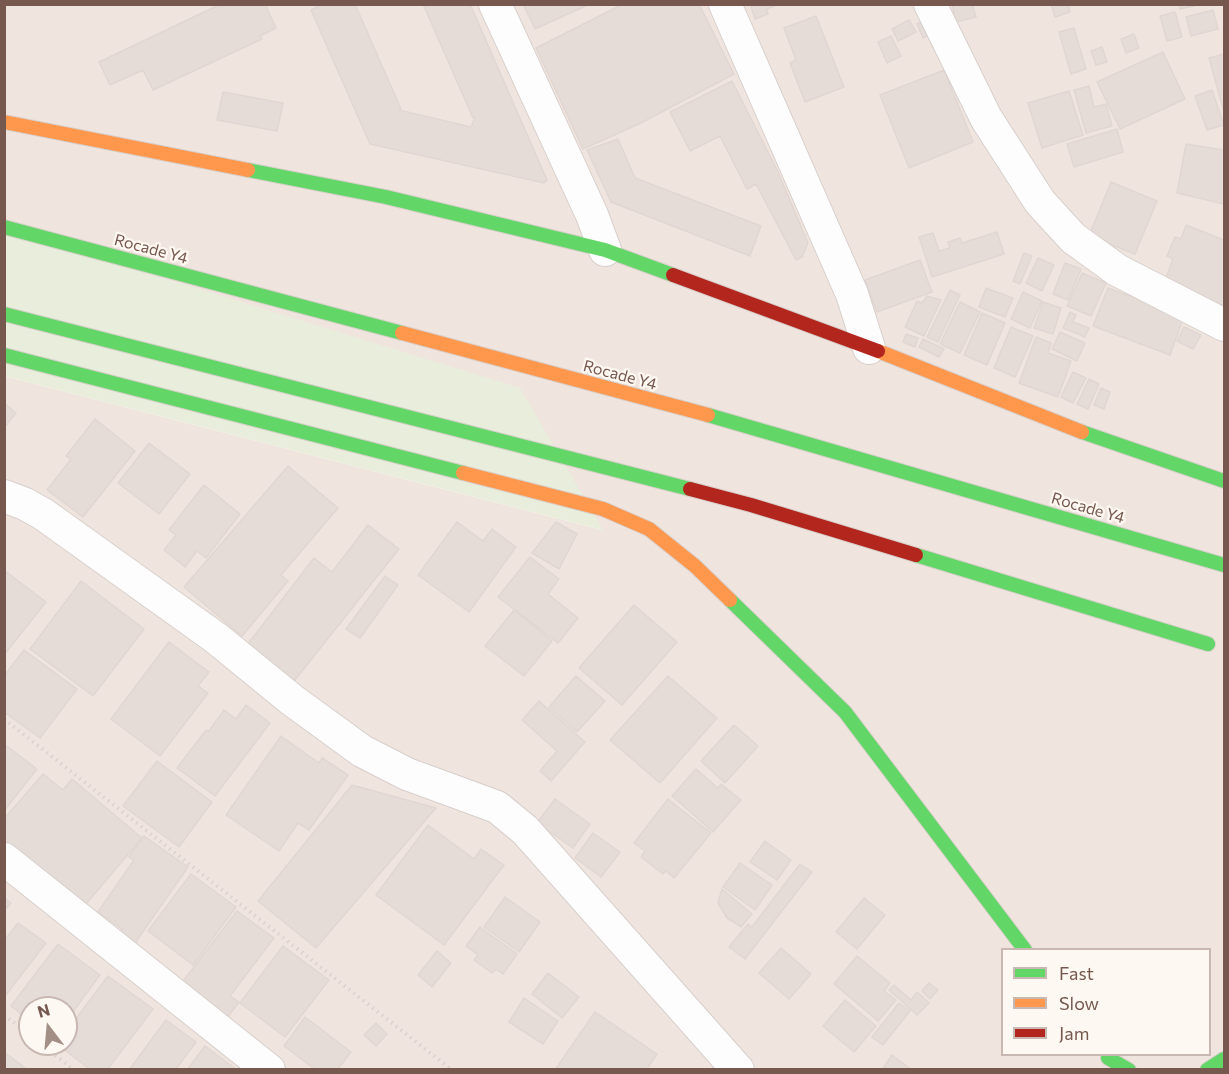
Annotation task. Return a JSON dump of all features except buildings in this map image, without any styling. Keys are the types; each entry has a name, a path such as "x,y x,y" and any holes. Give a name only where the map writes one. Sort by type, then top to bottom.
{"main road":[{"path":"4,122 386,197 605,250 869,348 1106,442 1224,481"},
{"name":"Rocade Y4","path":"4,226 775,433 1224,565"},
{"path":"4,314 751,505 1208,644"},
{"path":"4,355 603,508 649,529 695,566 845,712 1023,948"},
{"path":"1207,1070 1224,1059"},
{"path":"1109,1061 1129,1070"}],"street":[{"path":"495,4 592,215 605,250"},
{"path":"726,4 852,294 869,348"},
{"path":"930,4 986,118 1040,202 1073,238 1117,270 1224,325"},
{"path":"4,496 43,514 216,638 292,700 362,751 407,774 496,807 525,830 738,1070"},
{"path":"4,859 269,1070"}],"path":[{"path":"4,719 452,1070"},
{"path":"4,1015 18,1026"},
{"path":"56,1056 74,1070"}],"shaded area":[{"path":"5,5 1224,5 1224,1069 5,1069 4,376 602,530 5,229"}],"green space":[{"path":"4,229 520,388 603,530 5,376"}],"traffic: fast":[{"path":"248,170 386,197 605,250 673,275"},
{"path":"4,227 402,333"},
{"path":"4,314 690,489"},
{"path":"4,355 463,473"},
{"path":"708,415 1224,565"},
{"path":"1082,432 1224,481"},
{"path":"916,555 1208,644"},
{"path":"730,600 845,712 1023,948"},
{"path":"1108,1058 1129,1070"},
{"path":"1207,1070 1224,1059"}],"traffic: slow":[{"path":"4,122 248,170"},
{"path":"402,333 708,415"},
{"path":"878,351 1082,432"},
{"path":"463,473 603,509 649,529 695,566 730,600"}],"traffic: jam":[{"path":"673,275 878,351"},
{"path":"690,489 916,555"}]}
